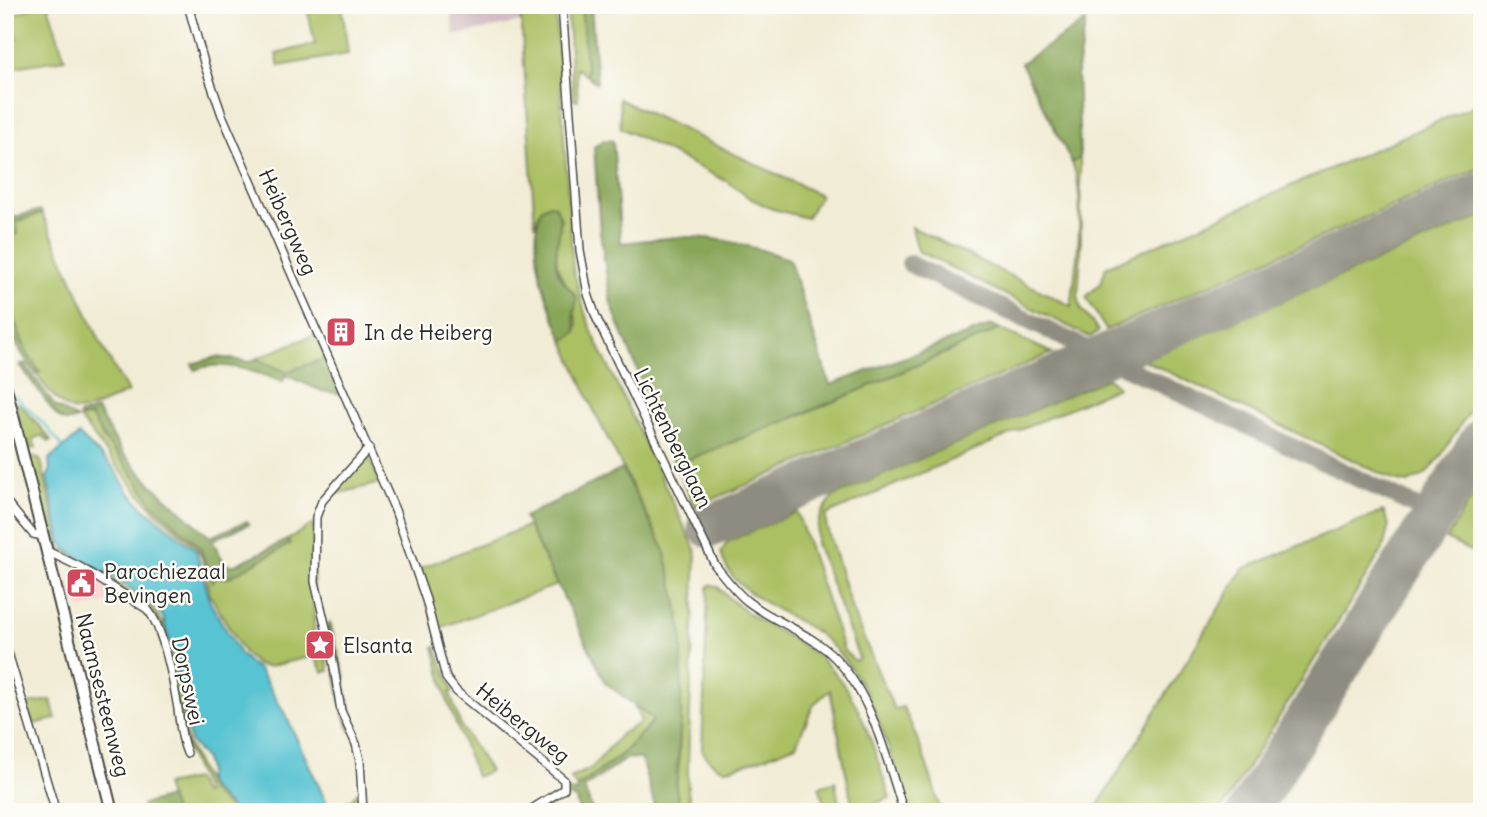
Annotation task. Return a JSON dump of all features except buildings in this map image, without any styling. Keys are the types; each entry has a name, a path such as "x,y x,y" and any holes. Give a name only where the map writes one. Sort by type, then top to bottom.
{"main road":[{"name":"Naamsesteenweg","path":"5,384 112,812"}],"street":[{"name":"Heibergweg","path":"188,5 222,115 369,448 412,558 446,678 457,692 562,775 564,789 527,812"},
{"name":"Lichtenberglaan","path":"562,5 580,250 588,294 596,317 715,565 747,601 814,641 835,657 852,677 867,706 904,812"},
{"path":"362,812 360,761 356,744 341,711 331,649 315,582 316,517 322,500 369,448"},
{"path":"5,500 33,534 43,536"},
{"name":"Dorpswei","path":"47,551 79,567 153,615 162,639 187,753"},
{"path":"5,643 56,812"}],"shaded area":[{"path":"450,5 520,5 521,22 454,36"},
{"path":"89,575 123,597 80,610 77,602 66,605 63,592 73,588 71,581"}],"green space":[{"path":"38,5 48,5 65,59 8,68 9,75 5,76 5,43 18,39 10,16"},
{"path":"342,5 348,54 279,66 276,54 315,44 308,12"},
{"path":"520,5 555,5 573,268 593,334 696,551 688,765 688,791 692,812 680,812 676,788 682,635 664,549 595,413 564,341 578,325 574,312 576,296 561,276 556,260 561,218 550,204 546,205 541,210 535,226"},
{"path":"567,5 581,5 587,76 576,68 578,100 573,100"},
{"path":"581,5 591,5 597,83 587,76"},
{"path":"1086,21 1077,70 1080,157 1072,163 1021,63"},
{"path":"619,99 820,195 807,218 773,209 751,199 726,181 621,128"},
{"path":"1482,102 1482,167 1106,330 1086,297 1101,283 1106,267"},
{"path":"604,140 613,141 621,243 700,237 739,244 789,259 830,385 992,325 1000,329 835,401 675,465 611,304 600,232 594,147"},
{"path":"1080,157 1081,252 1078,296 1081,309 1099,331 1090,337 918,251 912,227 1071,306 1080,213 1072,163"},
{"path":"550,204 555,206 560,222 556,265 561,277 576,296 576,330 564,341 546,294 536,242 541,209"},
{"path":"40,210 42,213 16,222 18,234 5,237 5,220"},
{"path":"42,213 104,350 128,392 85,410 67,408 36,374 40,372 27,353 5,297 5,237 18,234 16,222"},
{"path":"1482,216 1482,391 1439,459 1425,475 1408,483 1394,480 1144,360"},
{"path":"5,297 27,353 40,372 36,374 14,338 7,319"},
{"path":"1000,329 1052,353 695,507 675,465 835,401"},
{"path":"316,334 326,358 286,373 255,359"},
{"path":"217,357 249,362 257,359 286,372 326,358 342,394 322,391 285,375 283,382 227,366 195,370 192,364"},
{"path":"24,363 55,406 77,419 66,421 56,415 20,365"},
{"path":"1108,378 1118,387 826,515 826,525 853,613 894,709 903,707 909,720 925,758 941,812 909,812 877,717 854,673 839,653 821,636 748,591 726,566 721,551 729,541 797,512 844,651 855,661 859,658 816,543 820,517 834,496"},
{"path":"15,403 21,405 51,440 49,442 42,435 33,440 36,448 26,449"},
{"path":"97,410 122,452 151,484 210,537 247,521 249,524 212,540 224,562 235,565 287,540 290,544 228,578 217,577 212,582 200,547 154,505 104,439 91,416 80,418 79,415"},
{"path":"91,416 104,439 154,505 200,547 212,581 217,577 228,578 289,543 287,540 313,524 314,633 315,637 323,636 329,671 323,672 314,656 267,667 257,665 244,653 210,595 202,558 197,548 155,511 80,419"},
{"path":"367,454 380,483 329,496"},
{"path":"32,456 42,464 60,548 151,606 163,625 181,699 186,740 210,791 233,812 174,812 165,785 195,779 203,794 206,793 183,740 156,618 106,581 51,549 29,458"},
{"path":"622,469 664,549 676,599 682,635 681,720 676,788 680,812 653,812 655,807 641,759 627,758 584,788 593,812 579,812 576,799 568,796 540,812 530,812 568,791 577,792 577,788 621,755 652,722 652,719 606,683 524,517"},
{"path":"1482,481 1482,557 1446,539"},
{"path":"1383,511 1389,525 1383,549 1220,812 1092,812 1243,569"},
{"path":"528,526 557,585 437,629 418,569"},
{"path":"710,585 717,586 748,613 805,647 838,677 860,714 890,798 862,809 853,809 830,690 814,704 796,745 728,769 713,764 702,750"},
{"path":"330,623 356,729 350,731 343,713 327,627"},
{"path":"434,647 453,691 450,693 461,726 490,771 476,777 447,700"},
{"path":"51,700 56,719 33,724 27,704"},
{"path":"634,705 652,719 652,722 621,755 577,787 570,778 592,768 621,734 641,722"},
{"path":"835,781 840,810 829,812 819,787"},
{"path":"359,791 360,812 338,812"},
{"path":"169,797 174,812 144,812 142,805"}],"water":[{"path":"79,435 113,467 129,492 143,507 196,550 210,602 240,654 258,669 267,683 286,716 331,812 236,812 211,789 206,780 208,770 205,759 190,741 176,664 163,617 153,604 67,550 61,542 47,477 50,472 49,459"}],"waterway":[{"path":"15,396 63,447"}],"taxiway":[{"path":"910,264 1434,515"},
{"path":"1478,812 1482,805"}],"runway":[{"path":"709,527 1482,192"},
{"path":"1248,812 1482,439"}],"place":[{"name":"In de Heiberg","path":"341,332"},
{"name":"Parochiezaal Bevingen","path":"81,583"},
{"name":"Elsanta","path":"320,645"}]}
